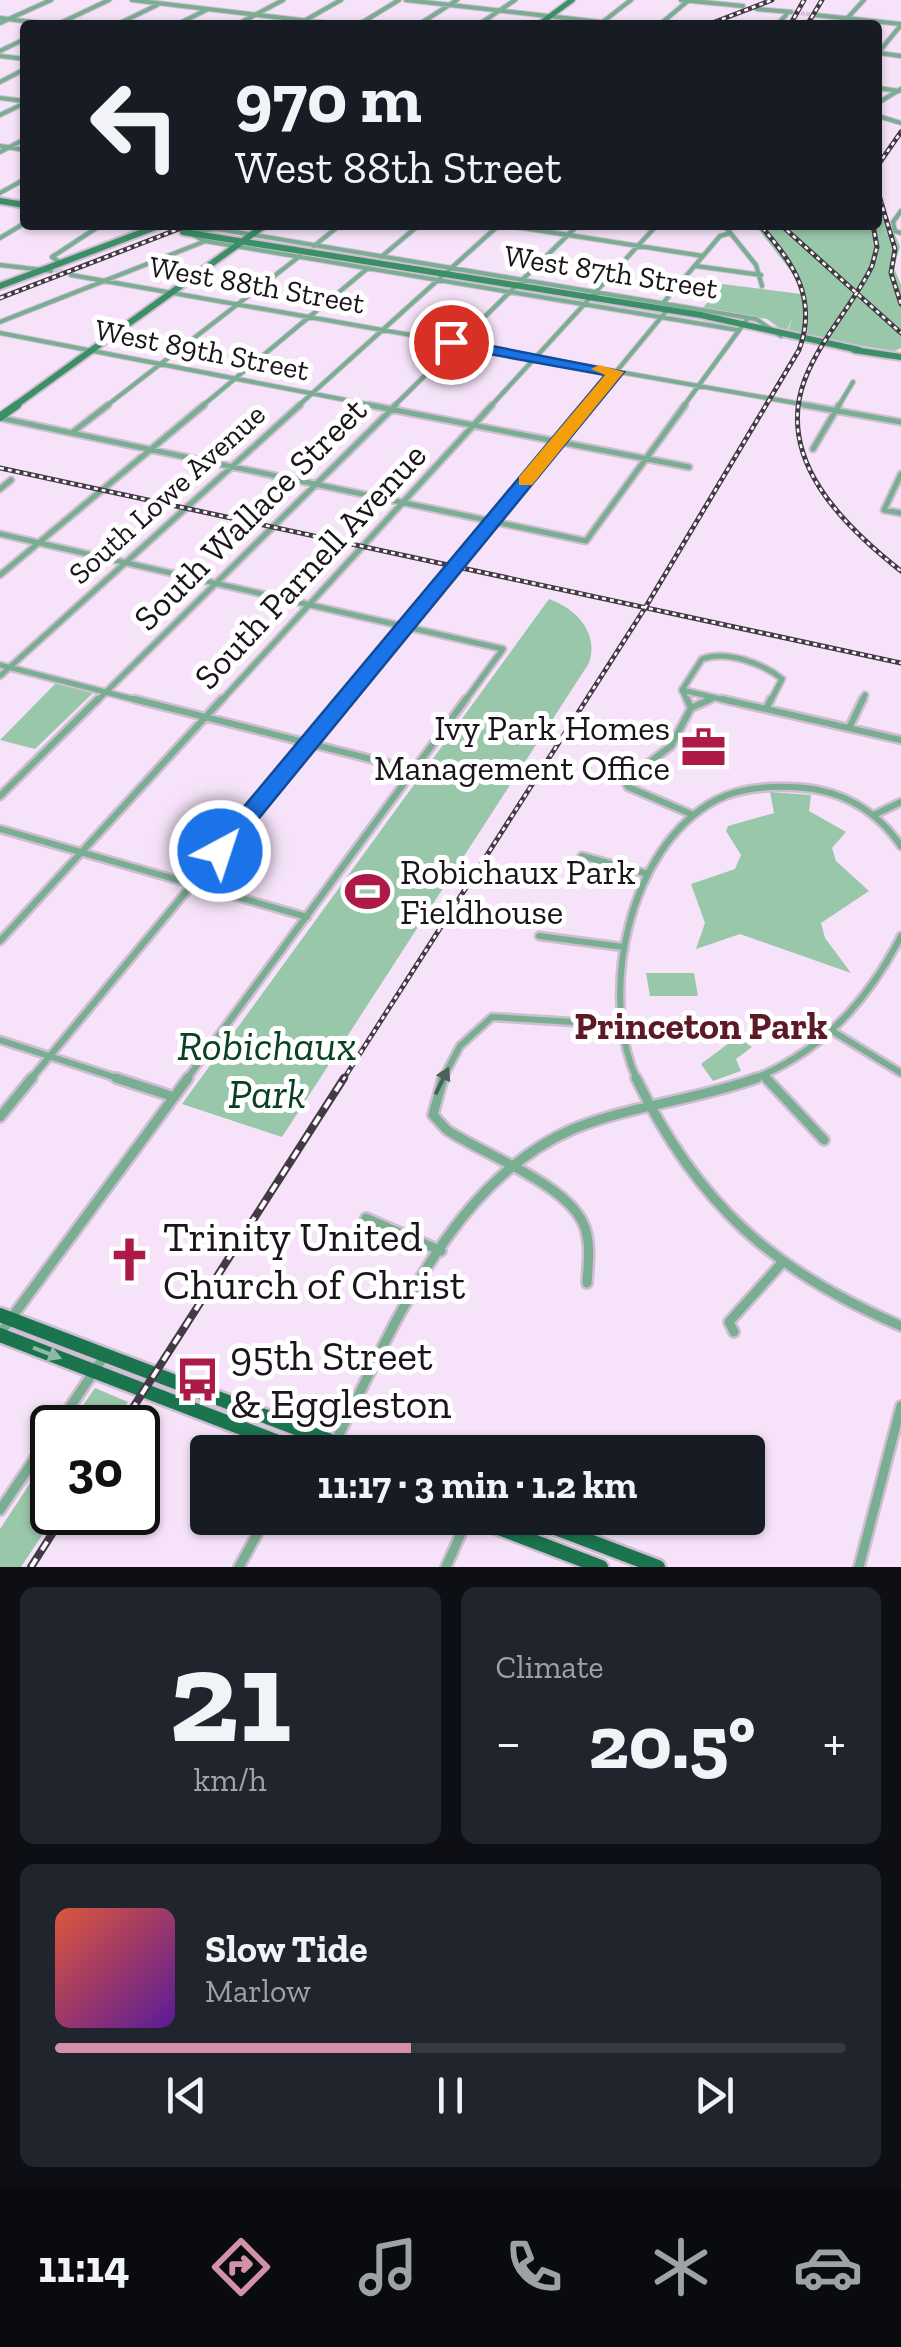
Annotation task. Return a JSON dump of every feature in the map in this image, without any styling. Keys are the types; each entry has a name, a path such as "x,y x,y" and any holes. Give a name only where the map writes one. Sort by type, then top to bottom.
{"main road":[{"path":"545,20 572,0"},
{"path":"0,286 154,230"},
{"path":"241,240 252,230"},
{"path":"0,415 257,230"},
{"name":"West 87th Street","path":"189,232 664,311 859,350 901,354"},
{"name":"West 87th Street","path":"741,328 859,350"},
{"path":"5,1317 311,1434"},
{"path":"0,1335 258,1435"},
{"path":"516,1535 601,1567"},
{"path":"573,1535 654,1566"}],"street":[{"path":"8,19 51,0"},
{"path":"65,20 109,0"},
{"path":"132,0 304,20 341,0"},
{"path":"126,20 167,0"},
{"path":"246,20 282,0"},
{"path":"367,20 402,0 575,20"},
{"path":"426,20 457,0"},
{"path":"485,20 515,0"},
{"path":"605,20 631,0"},
{"path":"681,0 741,6 746,0"},
{"path":"665,20 689,0"},
{"path":"847,18 864,0"},
{"path":"186,20 208,9"},
{"path":"760,9 789,13 782,20"},
{"path":"816,15 865,20"},
{"path":"0,20 20,21"},
{"path":"882,48 901,24"},
{"path":"9,148 20,142"},
{"path":"0,149 20,149"},
{"path":"901,211 894,222 895,231 901,233"},
{"path":"61,263 52,256 93,230"},
{"path":"72,433 333,230"},
{"path":"0,575 414,230"},
{"name":"South Lowe Avenue","path":"0,676 495,230"},
{"path":"534,230 704,256"},
{"name":"South Wallace Street","path":"0,796 573,230"},
{"name":"South Parnell Avenue","path":"0,940 652,230"},
{"path":"728,230 761,276 762,286"},
{"name":"West 87th Street","path":"189,232 205,241 241,240 444,274"},
{"path":"0,1117 616,372 695,266 720,236 730,233"},
{"path":"0,322 205,241"},
{"path":"0,265 52,271"},
{"path":"695,266 761,276"},
{"name":"West 88th Street","path":"74,274 901,422"},
{"name":"West 87th Street","path":"664,311 763,321 781,336"},
{"path":"0,415 586,541 748,318"},
{"name":"West 89th Street","path":"0,334 690,467"},
{"path":"813,449 853,382"},
{"path":"901,474 884,510 901,513"},
{"path":"0,489 11,480"},
{"path":"0,534 503,649 174,1097 5,1317 0,1335"},
{"path":"682,690 701,660 712,655 768,667 782,679 766,709"},
{"path":"0,665 414,770"},
{"path":"682,690 901,740"},
{"path":"682,690 691,708"},
{"path":"849,728 865,695"},
{"path":"691,814 628,788 625,782 672,746 691,708 714,698"},
{"path":"901,846 876,814 818,790 768,786 730,793 691,814 648,874 623,947 622,1024 630,1063 651,1106 708,1194 742,1232 781,1264 854,1306 901,1326"},
{"path":"876,814 901,802"},
{"path":"0,829 307,916"},
{"path":"582,856 648,874"},
{"path":"538,936 623,947"},
{"path":"340,1435 441,1251 512,1168 574,1128 764,1076 834,1032 869,997 901,936"},
{"path":"587,1283 589,1246 582,1219 512,1168 442,1128 433,1115 435,1096 456,1053 477,1026 492,1017 622,1024"},
{"path":"834,1032 901,1074"},
{"path":"0,1040 174,1097"},
{"path":"764,1076 824,1140"},
{"path":"366,1218 441,1251"},
{"path":"734,1332 729,1322 781,1264"},
{"path":"71,1405 105,1356"},
{"path":"859,1567 901,1406"},
{"path":"1,1507 30,1465"},
{"path":"239,1567 257,1535"},
{"path":"446,1567 462,1535"}],"green space":[{"path":"882,206 900,246 894,268 901,285 901,348 895,351 787,334 793,316 786,333 767,319 703,308 722,284 801,294 804,299 801,284 759,230 882,230"},
{"name":"Robichaux Park","path":"549,599 577,616 588,632 589,663 282,1137 182,1104"},
{"path":"57,682 94,692 35,749 0,740"},
{"path":"770,792 811,795 809,811 846,832 832,848 836,861 869,891 821,923 825,938 851,973 740,934 696,949 705,923 691,884 735,869 741,855 726,831 728,826 774,813"},
{"path":"646,973 694,973 698,996 650,996"},
{"path":"737,1037 752,1047 736,1059 741,1071 713,1081 701,1064"},
{"path":"95,1388 128,1402 126,1405 83,1405"},
{"path":"30,1483 30,1535 42,1535 21,1567 0,1567 0,1529"}],"tunnel":[{"path":"791,12 815,15"},
{"path":"54,270 74,273"}],"railway":[{"path":"720,20 772,0"},
{"path":"793,20 804,0"},
{"path":"810,20 822,0"},
{"path":"882,159 901,132"},
{"path":"882,205 895,249 891,273 901,304"},
{"path":"0,298 176,230"},
{"path":"645,608 799,350 806,314 804,298 792,268 764,230"},
{"path":"787,230 857,293"},
{"path":"857,293 872,266 877,247 874,230"},
{"path":"857,293 901,333"},
{"path":"857,293 805,379 798,408 799,436 807,463 837,512 901,571"},
{"path":"0,468 645,608"},
{"path":"343,1080 645,608"},
{"path":"645,608 901,663"},
{"path":"135,1405 344,1078"},
{"path":"31,1567 51,1535"}],"slow traffic":[{"path":"526,481 616,372 599,369"}],"place":[{"name":"Ivy Park Homes Management Office","path":"703,748"},
{"name":"Robichaux Park Fieldhouse","path":"367,892"},
{"name":"Trinity United Church of Christ","path":"130,1260"},
{"name":"95th Street & Eggleston","path":"197,1379"}],"district":[{"name":"Princeton Park","path":"701,1026"}],"route":[{"path":"220,851 616,372 451,342"}]}
